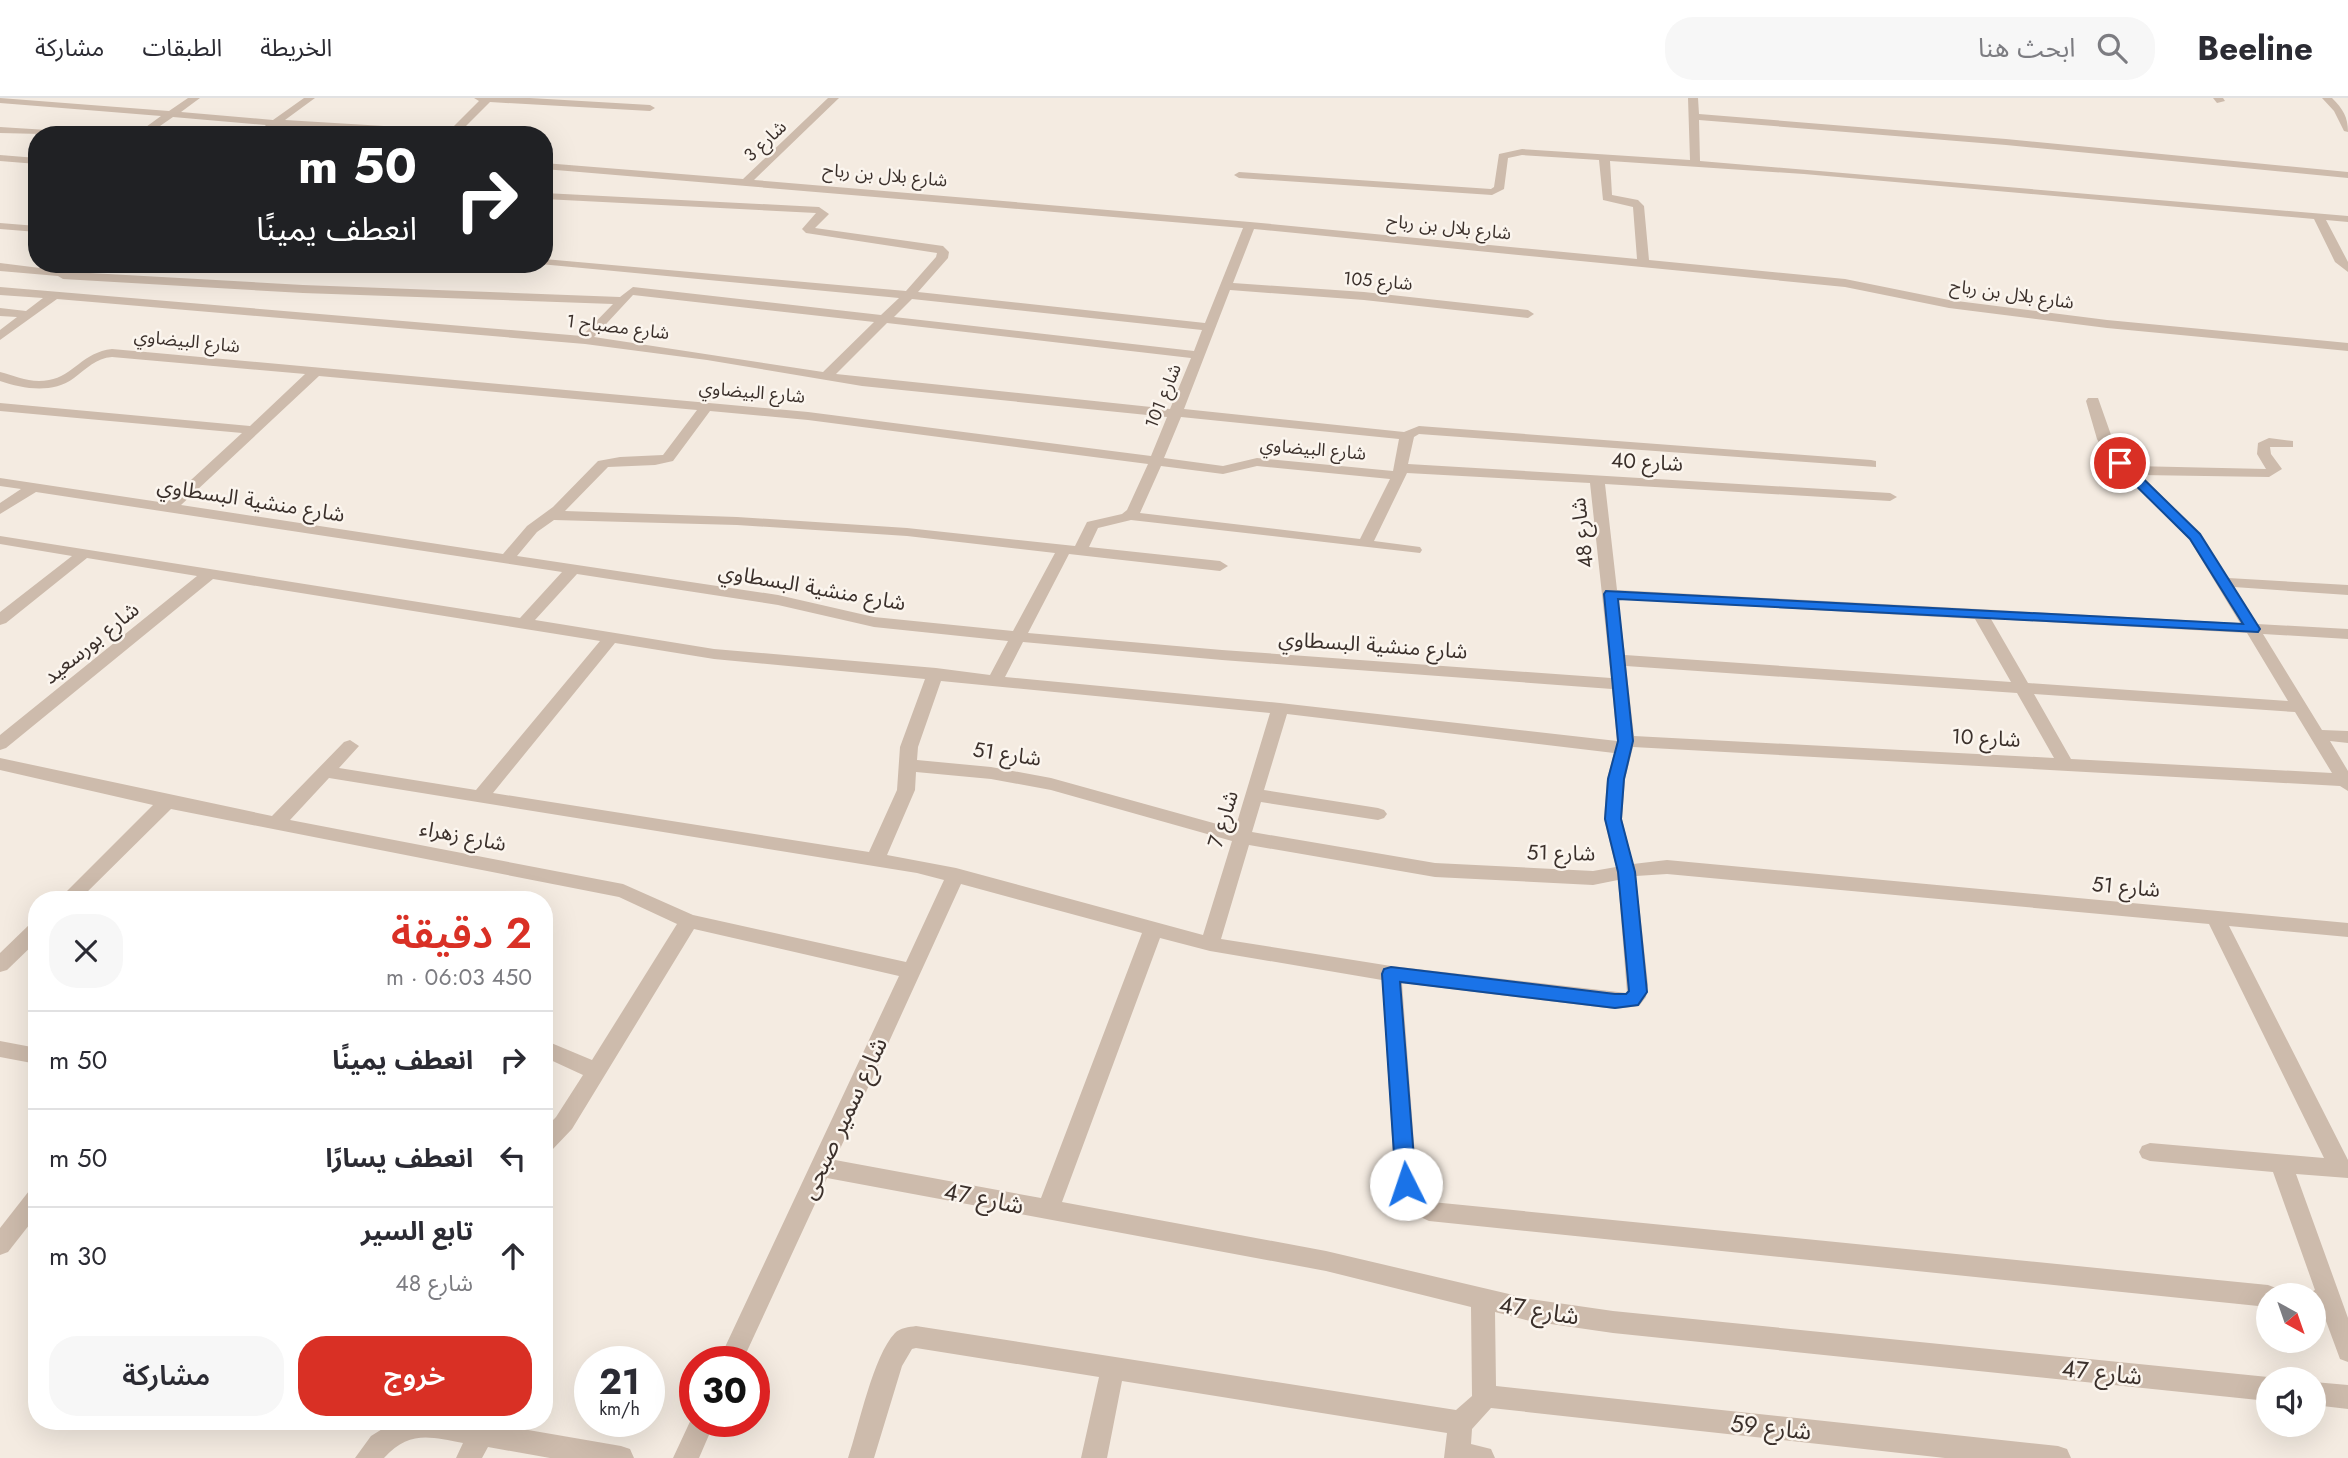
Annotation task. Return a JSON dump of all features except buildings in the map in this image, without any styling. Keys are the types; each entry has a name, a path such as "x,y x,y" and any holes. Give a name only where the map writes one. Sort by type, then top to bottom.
{"street":[{"path":"154,126 195,98"},
{"path":"272,126 310,98"},
{"path":"479,98 650,108"},
{"path":"460,126 487,98"},
{"name":"شارع 3","path":"747,181 834,98"},
{"path":"1693,98 1695,164"},
{"path":"2327,98 2338,110 2348,129"},
{"path":"0,100 324,126"},
{"path":"1694,117 2006,142 2348,175"},
{"path":"0,130 28,132"},
{"path":"1239,175 1492,192 1499,189 1501,161 1507,153 1522,152 2348,219"},
{"path":"0,158 28,160"},
{"path":"1604,158 1607,198 1633,202 1639,206 1643,264"},
{"name":"شارع بلال بن رباح","path":"553,167 1250,225 1846,283 1949,304 2107,324 2348,347"},
{"path":"553,196 819,211 823,214 809,228 810,231 939,248 943,252 942,258 909,295 825,377"},
{"path":"2318,216 2341,262 2348,268"},
{"name":"شارع 101","path":"1130,516 1156,462 1250,225"},
{"path":"0,226 28,228"},
{"path":"553,263 909,295 1210,327"},
{"path":"0,267 28,270"},
{"path":"585,340 651,270"},
{"path":"0,336 55,295 77,273"},
{"path":"104,273 303,289 623,301"},
{"name":"شارع 105","path":"1226,286 1364,296 1528,314"},
{"name":"شارع مصباح 1","path":"0,291 585,340 707,355 825,377 1407,436 1419,430 1871,464"},
{"path":"633,291 1198,355"},
{"path":"0,312 29,314"},
{"name":"شارع البيضاوي","path":"0,376 40,385 53,383 97,355 112,353 820,418 1227,470 1257,461 1400,472"},
{"path":"168,509 313,373"},
{"path":"2093,401 2104,439 2127,470 2195,537 2346,783"},
{"path":"0,407 253,430"},
{"path":"507,559 532,529 603,464 668,458 706,407"},
{"path":"1365,544 1400,472 1407,436"},
{"path":"2127,470 2269,473 2275,469 2264,454 2263,446 2269,442 2288,444"},
{"name":"شارع 40","path":"1400,472 1890,497"},
{"name":"شارع 48","path":"1391,974 1615,1001 1632,1000 1636,997 1638,985 1626,872 1613,819 1613,799 1625,745 1621,684 1597,480"},
{"name":"شارع منشية البسطاوي","path":"0,482 778,600 874,622 1222,655 1621,684"},
{"path":"0,510 32,488"},
{"path":"550,515 907,532 1220,566"},
{"path":"996,680 1019,636 1073,550 1092,525 1130,516 1415,550"},
{"name":"شارع 10","path":"0,540 758,660 936,673 1625,745 2066,765 2346,783"},
{"path":"0,620 85,552"},
{"path":"523,624 573,569"},
{"name":"شارع بورسعيد","path":"0,744 209,573"},
{"path":"2224,582 2348,590"},
{"path":"1611,594 2348,634"},
{"path":"1980,615 2066,765"},
{"path":"480,797 611,638"},
{"path":"1618,660 2301,707"},
{"path":"875,860 906,790 909,747 936,673"},
{"name":"شارع 7","path":"1210,944 1280,708"},
{"path":"2318,735 2348,737"},
{"path":"277,822 350,746"},
{"name":"شارع زهراء","path":"0,764 167,802 623,891 689,921 911,971"},
{"name":"شارع 51","path":"906,765 991,773 1051,784 1241,837 1435,870 1593,878 1667,867 2348,930"},
{"path":"326,772 956,874 1210,944 1391,974 1406,1184 1418,1205 1429,1211 2256,1295"},
{"path":"1254,794 1378,814"},
{"path":"76,891 167,802"},
{"name":"شارع سمير صبحى","path":"737,1346 956,874"},
{"path":"2215,918 2344,1169"},
{"path":"553,1135 564,1123 689,921"},
{"path":"1048,1210 1153,930"},
{"path":"0,965 28,938"},
{"path":"0,1049 28,1054"},
{"path":"553,1052 595,1072"},
{"path":"2150,1152 2344,1169"},
{"path":"2281,1163 2316,1283"},
{"name":"شارع 47","path":"820,1167 1326,1261 1483,1300 1613,1322 2256,1388"},
{"path":"0,1245 28,1209"},
{"path":"1460,1423 1482,1404 1484,1396 1483,1300"},
{"path":"2326,1310 2348,1351"},
{"path":"861,1458 891,1361 905,1339 927,1337 1460,1423"},
{"path":"1094,1458 1113,1366"},
{"path":"2326,1395 2348,1397"},
{"name":"شارع 59","path":"1484,1396 2058,1458"},
{"path":"1460,1423 1466,1457"},
{"path":"368,1458 380,1443 398,1430"},
{"path":"458,1430 621,1458"},
{"path":"469,1458 481,1434"},
{"path":"686,1458 696,1437"}],"route":[{"path":"1406,1184 1391,974 1615,1001 1632,1000 1638,992 1626,872 1613,819 1616,779 1626,741 1611,594 2253,629 2195,537 2120,463"}]}
